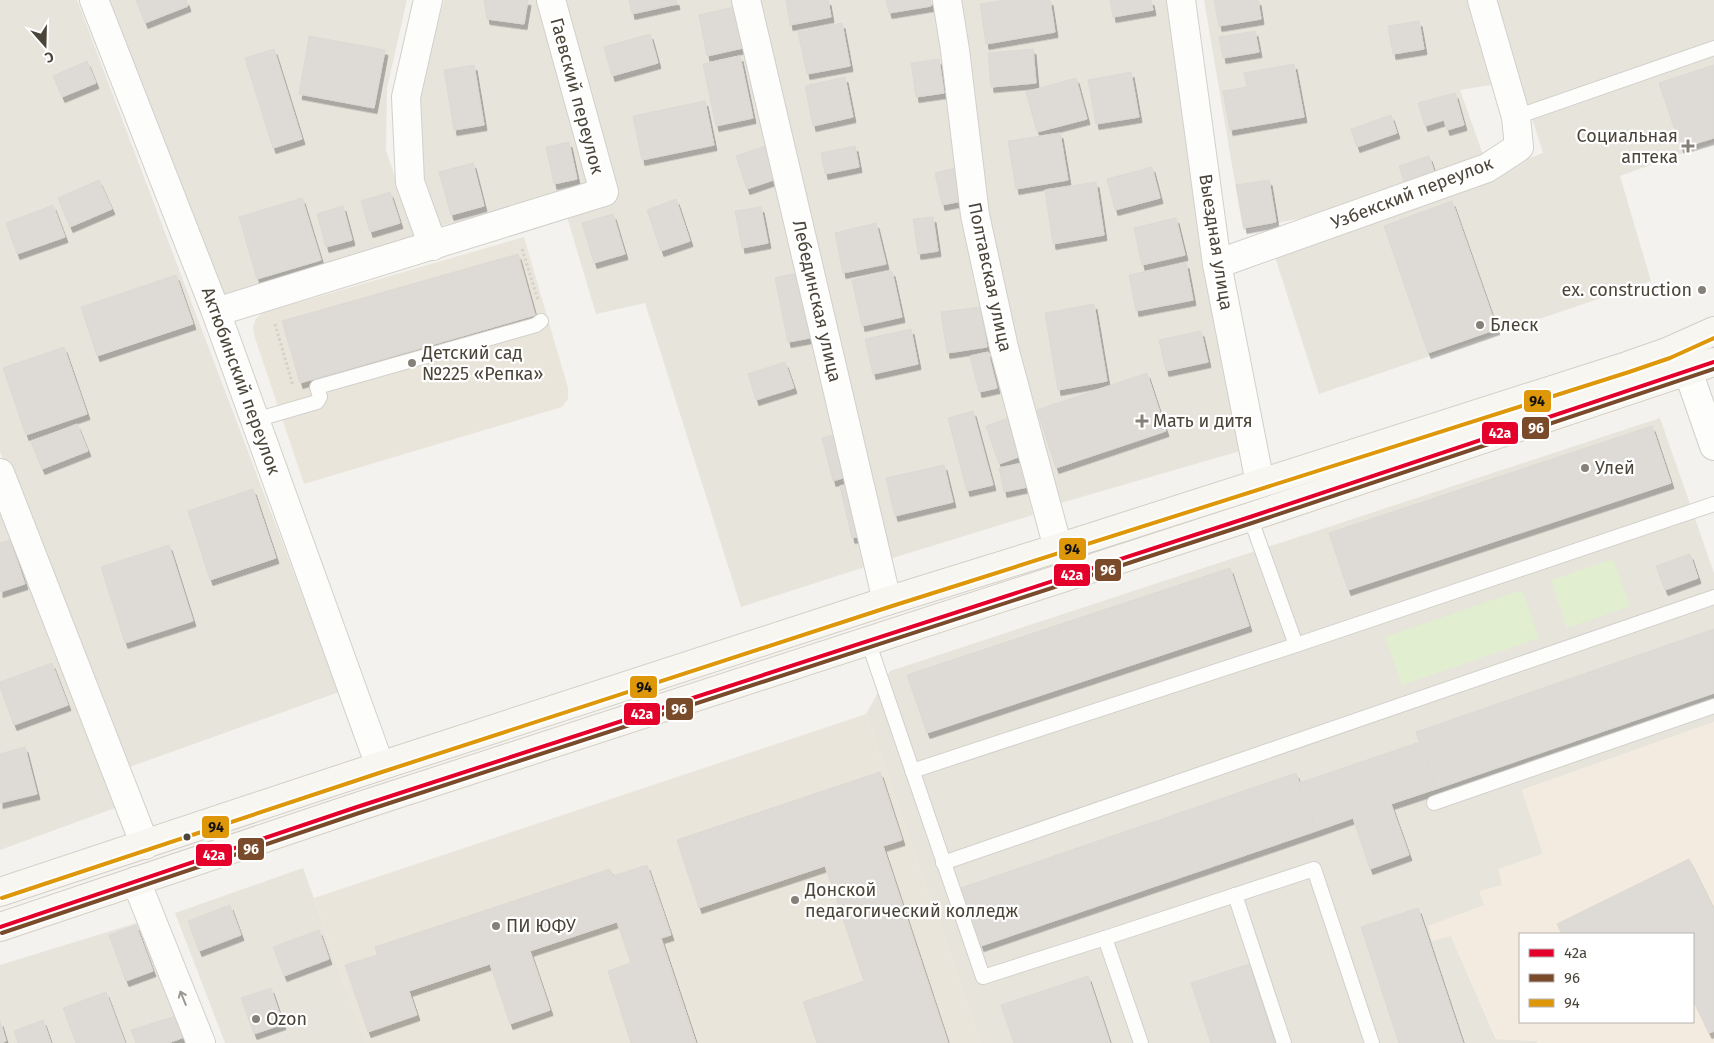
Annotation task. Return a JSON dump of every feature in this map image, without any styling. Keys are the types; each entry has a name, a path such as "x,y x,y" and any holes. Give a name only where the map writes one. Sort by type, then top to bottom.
{"main road":[{"path":"0,892 887,601 1651,358 1714,331"},
{"path":"0,927 348,810 1250,517 1714,362"}],"street":[{"name":"Актюбинский переулок","path":"94,0 216,312 380,766"},
{"path":"428,0 406,97 410,182 433,246"},
{"name":"Гаевский переулок","path":"216,312 604,192 551,0"},
{"name":"Лебединская улица","path":"746,0 887,601"},
{"name":"Полтавская улица","path":"946,0 955,50 975,215 1004,348 1058,548"},
{"name":"Выездная улица","path":"1181,0 1217,264 1260,483"},
{"name":"Узбекский переулок","path":"1217,264 1487,168 1519,147 1516,117 1482,0"},
{"path":"1688,371 1714,446"},
{"path":"0,473 145,845"},
{"path":"136,881 201,1043"}],"lane":[{"path":"1516,117 1714,48"},
{"path":"255,420 317,402 320,400 317,387 541,321"},
{"path":"912,771 1296,645 1714,504"},
{"path":"1250,517 1296,645"},
{"path":"943,863 1714,597"},
{"path":"868,641 982,977 1314,869 1372,1043"},
{"path":"1434,803 1714,706"},
{"path":"1235,895 1284,1043"},
{"path":"1105,938 1141,1043"}],"path":[{"path":"516,248 523,250 542,316 541,321"},
{"path":"275,319 295,393"}],"shaded area":[{"path":"0,0 77,0 339,692 124,769 0,452"},
{"path":"107,0 407,0 387,88 386,150 415,237 217,300"},
{"path":"444,0 541,0 591,185 437,227 420,185 420,91"},
{"path":"560,0 737,0 868,566 741,607 645,303 596,314 567,217 611,204"},
{"path":"753,0 936,0 994,349 1033,515 883,561"},
{"path":"955,0 1171,0 1204,269 1247,449 1054,505 1010,343"},
{"path":"1204,0 1467,0 1491,85 1460,90 1486,163 1362,206 1243,230"},
{"path":"1495,0 1714,0 1714,142 1620,176 1651,281 1319,394 1275,257 1543,153"},
{"name":"Детский сад №225 «Репка»","path":"524,237 568,388 568,399 562,407 304,484 255,338 253,327 256,319 262,313"},
{"path":"1660,418 1714,573 1714,722 1522,790 1543,854 1499,869 1502,885 1451,936 1496,1039 1537,1041 1538,1043 981,1043 866,714 890,671"},
{"path":"0,501 118,807 0,850"},
{"path":"866,714 981,1043 366,1043 314,898"},
{"path":"1714,722 1714,1043 1538,1043 1537,1041 1497,1039 1451,936 1432,941 1428,926 1484,905 1479,891 1502,885 1499,869 1543,854 1522,790"},
{"path":"303,868 366,1043 225,1043 175,913"},
{"path":"146,920 191,1043 0,1043 0,965"}],"green space":[{"path":"1613,559 1630,606 1567,628 1551,580"},
{"path":"1522,590 1539,638 1402,685 1385,637"}],"building":[{"path":"136,0 186,0 188,6 145,23"},
{"path":"484,0 528,0 524,24 487,19"},
{"path":"629,0 676,0 677,4 632,14"},
{"path":"786,0 828,0 831,17 790,25"},
{"path":"886,0 930,0 931,6 889,13"},
{"path":"1005,0 1050,0 1055,32 986,44 980,4"},
{"path":"1110,0 1151,0 1153,10 1113,17"},
{"path":"1214,0 1258,0 1261,19 1219,26"},
{"path":"734,7 743,48 707,56 699,15"},
{"path":"1419,21 1424,49 1393,54 1388,26"},
{"path":"842,23 850,66 807,74 798,32"},
{"path":"1255,31 1259,52 1223,58 1219,37"},
{"path":"650,34 658,63 612,76 604,47"},
{"path":"309,36 385,50 374,108 299,94"},
{"path":"274,49 302,139 273,148 245,58"},
{"path":"1033,49 1036,83 991,87 988,53"},
{"path":"740,56 753,118 716,126 703,64"},
{"path":"939,59 944,93 916,97 911,63"},
{"path":"87,61 96,83 62,97 53,76"},
{"path":"1294,64 1304,117 1230,130 1223,91 1247,87 1244,73"},
{"path":"474,65 484,125 454,130 444,70"},
{"path":"1714,65 1714,138 1681,148 1659,83"},
{"path":"1131,72 1139,117 1096,124 1088,80"},
{"path":"845,77 853,117 813,126 805,86"},
{"path":"1076,78 1087,119 1037,132 1026,92"},
{"path":"1455,93 1464,125 1447,130 1444,120 1425,126 1418,103"},
{"path":"705,101 714,145 642,160 633,116"},
{"path":"1391,115 1397,133 1357,147 1351,129"},
{"path":"1060,133 1068,180 1016,189 1008,141"},
{"path":"569,142 577,179 554,184 546,147"},
{"path":"765,146 776,179 747,189 736,156"},
{"path":"855,146 859,167 825,174 821,153"},
{"path":"1429,156 1436,177 1406,187 1399,166"},
{"path":"473,163 484,206 451,215 439,172"},
{"path":"1152,167 1160,198 1115,210 1107,179"},
{"path":"956,168 962,201 942,205 935,173"},
{"path":"99,180 112,209 70,227 58,198"},
{"path":"1269,180 1276,222 1244,228 1236,185"},
{"path":"1096,182 1104,235 1053,244 1045,190"},
{"path":"390,192 400,223 370,232 361,201"},
{"path":"302,198 321,260 257,279 239,217"},
{"path":"676,199 690,241 661,251 647,210"},
{"path":"1452,201 1497,329 1428,353 1384,226"},
{"path":"53,205 65,237 17,254 6,223"},
{"path":"343,206 352,240 326,247 317,214"},
{"path":"761,207 768,243 742,248 735,211"},
{"path":"613,214 625,254 594,263 582,223"},
{"path":"933,217 938,251 918,254 913,219"},
{"path":"1176,218 1185,255 1142,265 1134,228"},
{"path":"876,223 886,264 843,273 835,233"},
{"path":"518,254 535,315 300,383 282,321"},
{"path":"1186,263 1193,300 1136,311 1129,275"},
{"path":"892,271 902,317 862,326 852,280"},
{"path":"797,273 810,338 788,342 775,278"},
{"path":"176,275 193,324 97,356 81,307"},
{"path":"1094,304 1107,381 1058,390 1045,313"},
{"path":"981,307 987,347 947,353 941,312"},
{"path":"911,329 918,364 873,374 865,339"},
{"path":"1201,331 1208,362 1166,371 1159,340"},
{"path":"64,347 87,414 26,435 3,368"},
{"path":"988,352 997,388 979,392 970,356"},
{"path":"785,362 794,388 756,400 748,374"},
{"path":"1147,373 1166,431 1056,468 1037,410"},
{"path":"973,411 993,485 967,491 948,418"},
{"path":"1014,416 1027,454 999,464 986,426"},
{"path":"77,424 88,451 42,469 31,442"},
{"path":"1652,426 1671,483 1348,590 1329,533"},
{"path":"843,432 853,475 833,481 822,438"},
{"path":"1027,462 1032,486 1004,492 999,468"},
{"path":"944,465 953,502 895,516 886,478"},
{"path":"855,483 867,535 852,538 840,486"},
{"path":"253,489 276,558 210,580 188,511"},
{"path":"10,540 25,584 0,592 0,543"},
{"path":"169,545 193,621 125,643 101,567"},
{"path":"1690,554 1698,578 1665,590 1656,566"},
{"path":"1230,568 1249,626 927,733 907,675"},
{"path":"1714,629 1714,693 1436,789 1416,732"},
{"path":"52,663 68,705 14,725 0,687 0,682"},
{"path":"1420,742 1436,789 1391,804 1409,855 1370,869 1353,818 1316,831 1299,783"},
{"path":"25,747 37,794 0,803 0,754"},
{"path":"880,772 902,840 883,846 948,1043 817,1043 803,1002 864,981 825,866 699,908 677,840"},
{"path":"1296,773 1316,831 981,946 961,888"},
{"path":"1689,859 1714,909 1714,1031 1709,1033 1694,1002 1694,933 1562,933 1557,924"},
{"path":"647,865 671,935 661,938 696,1043 631,1043 608,971 631,963 617,922 530,951 550,1010 510,1024 490,964 409,991 417,1015 368,1032 345,965 377,955 375,947 610,869 613,876"},
{"path":"230,905 241,935 199,951 188,921"},
{"path":"1418,908 1463,1043 1399,1043 1361,927"},
{"path":"136,925 153,971 126,981 109,935"},
{"path":"319,930 329,959 284,976 273,947"},
{"path":"1249,964 1275,1043 1211,1043 1191,983"},
{"path":"1088,976 1110,1043 1014,1043 1001,1005"},
{"path":"271,988 283,1024 254,1034 241,998"},
{"path":"106,992 125,1043 76,1043 63,1008"},
{"path":"182,1014 190,1035 168,1043 136,1043 131,1030"},
{"path":"43,1020 51,1043 18,1043 14,1031"},
{"path":"0,1021 6,1041 1,1043 0,1043"}],"transit line":[{"name":"94","path":"2,898 889,607 1629,372 1670,358 1714,338"},
{"name":"42a","path":"0,927 357,807 1250,517 1714,362"},
{"name":"96","path":"2,933 359,813 1252,523 1714,369"}],"place":[{"name":"Социальная аптека","path":"1688,146"},
{"name":"ex. construction","path":"1702,290"},
{"name":"Блеск","path":"1480,325"},
{"name":"Детский сад №225 «Репка»","path":"412,363"},
{"name":"Мать и дитя","path":"1142,421"},
{"name":"Улей","path":"1585,468"},
{"name":"Донской педагогический колледж","path":"795,900"},
{"name":"ПИ ЮФУ","path":"496,926"},
{"name":"Ozon","path":"256,1019"}]}
